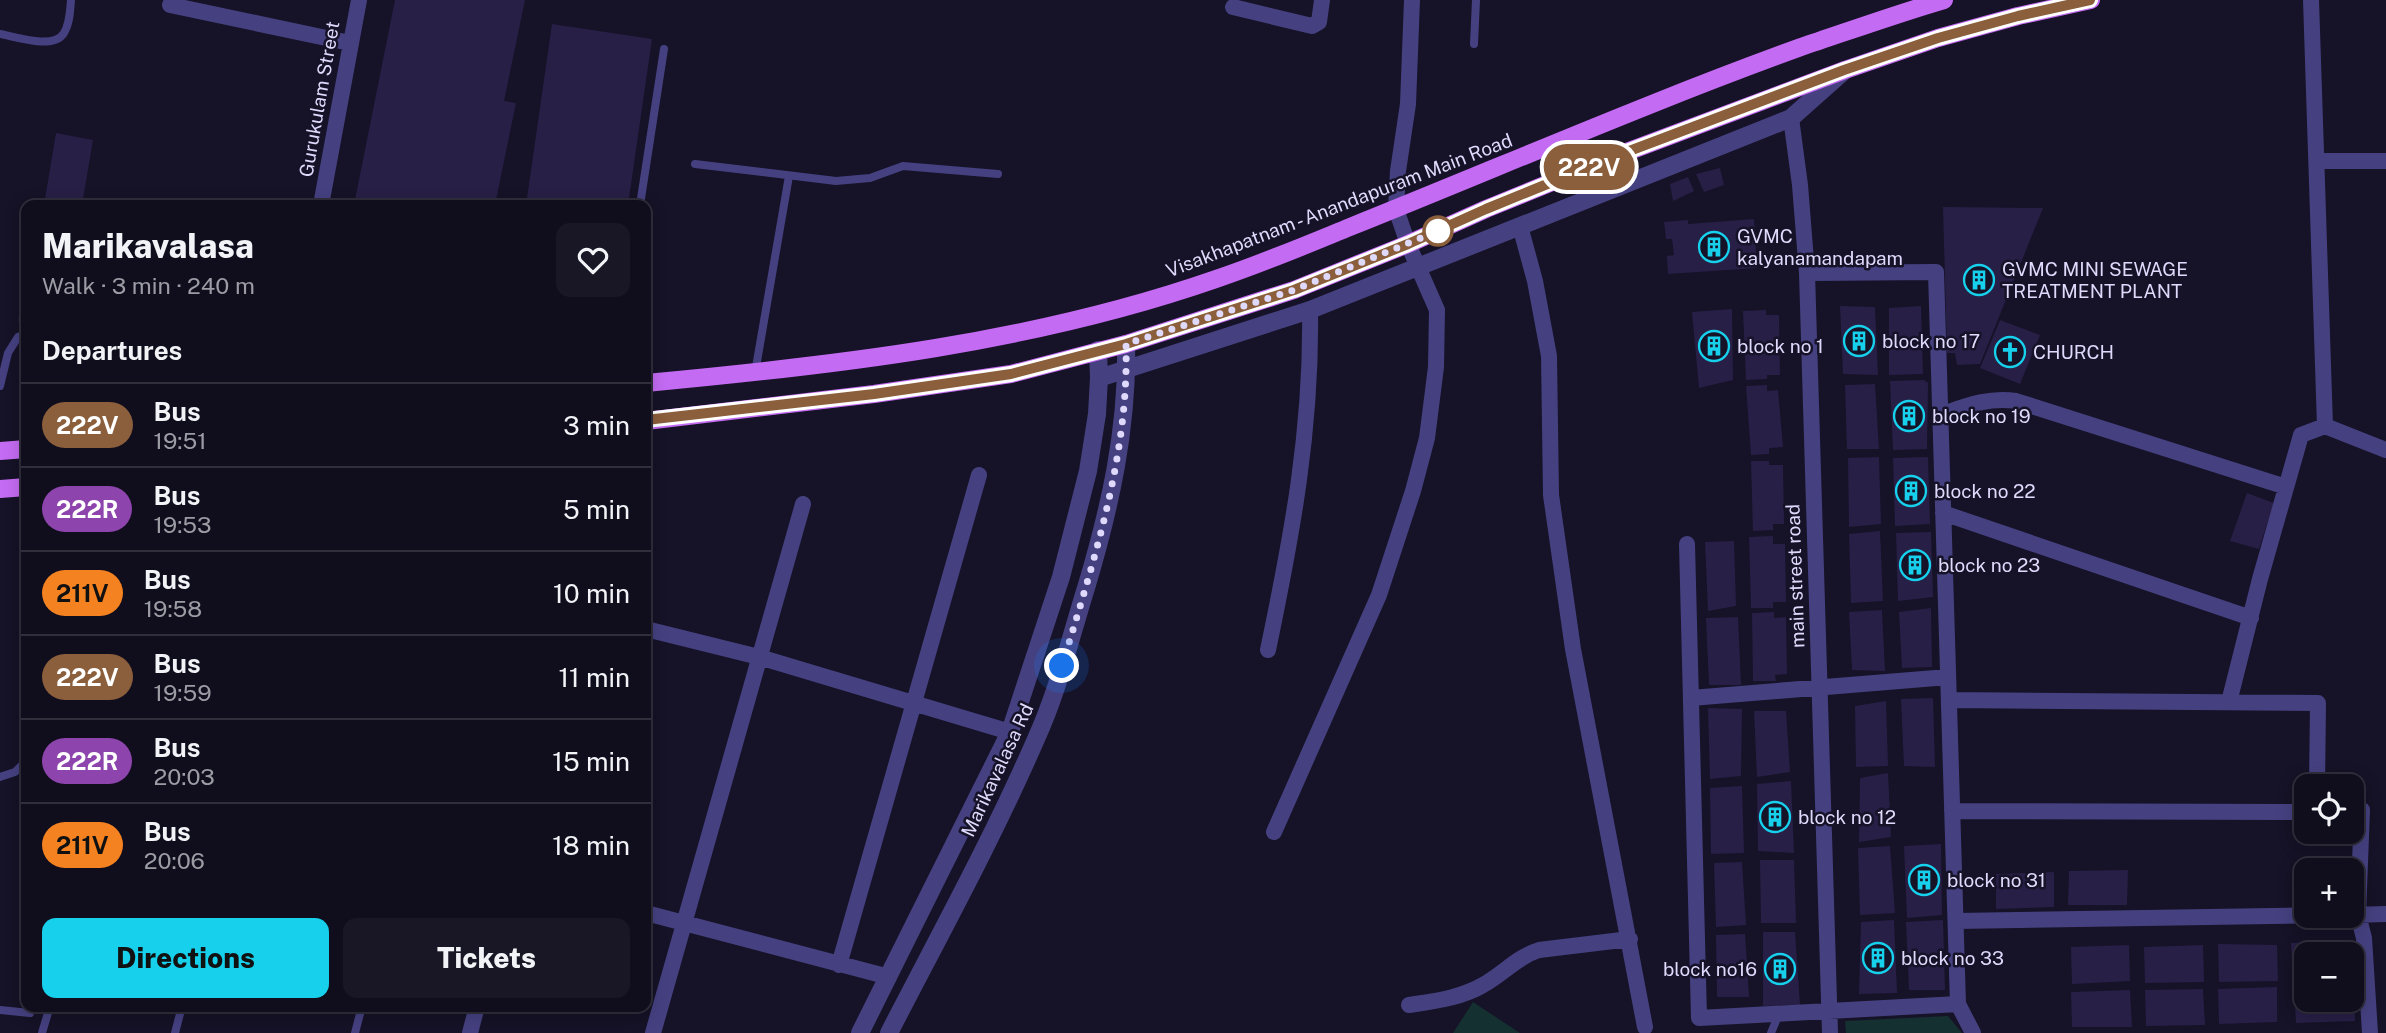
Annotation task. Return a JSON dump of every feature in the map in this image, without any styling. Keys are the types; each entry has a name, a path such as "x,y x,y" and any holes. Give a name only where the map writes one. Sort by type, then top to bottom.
{"main road":[{"name":"Visakhapatnam - Anandapuram Main Road","path":"651,383 868,359 978,341 1102,316 1217,279 1740,69 1944,0"},
{"path":"651,420 874,394 1011,374 1126,344 1294,290 1616,156 1844,70 1938,38 2091,0"},
{"path":"0,451 21,449"},
{"path":"0,489 21,487"}],"street":[{"name":"Gurukulam Street","path":"322,200 359,0"},
{"path":"1233,7 1312,26 1319,22 1322,0"},
{"path":"1274,832 1379,594 1413,491 1427,438 1436,368 1437,310 1396,209 1398,171 1408,104 1412,0"},
{"path":"2311,0 2325,426"},
{"path":"170,5 350,43"},
{"path":"1099,379 1310,310 1791,118 1844,70"},
{"name":"main street road","path":"1791,118 1807,273 1830,1033"},
{"path":"2317,161 2386,160"},
{"path":"1520,226 1535,281 1549,356 1551,495 1573,649 1645,1027"},
{"path":"1807,273 1936,272 1958,1004 1973,1033"},
{"path":"1268,650 1288,555 1305,443 1311,364 1310,310"},
{"name":"Marikavalasa Rd","path":"888,1033 990,835 1037,738 1054,693 1111,496 1120,447 1127,370 1126,344"},
{"name":"Marikavalasa Rd","path":"860,1033 1010,732 1061,577 1088,471 1097,414 1098,350"},
{"path":"1940,415 1986,400 1999,398 2016,401 2286,487"},
{"path":"2229,702 2301,435 2325,426 2386,450"},
{"path":"839,965 979,475"},
{"path":"653,1033 803,504"},
{"path":"1943,513 2250,618"},
{"path":"1687,544 1699,1018 1778,1016 1958,1004"},
{"path":"651,630 759,657 1010,732"},
{"path":"1691,698 1948,677"},
{"path":"1949,701 2318,703 2317,774"},
{"path":"1952,811 2294,812"},
{"path":"651,914 890,977"},
{"path":"2364,915 2386,914"},
{"path":"1956,921 2294,916"},
{"path":"2360,928 2364,938 2370,1033"},
{"path":"1409,1005 1459,996 1482,986 1526,954 1539,950 1630,939"},
{"path":"470,1033 475,1012"}],"lane":[{"path":"0,34 53,42 63,36 71,0"},
{"path":"1474,44 1476,0"},
{"path":"641,200 664,49"},
{"path":"695,164 836,181 870,178 903,166 998,174"},
{"path":"755,373 789,176"},
{"path":"0,386 8,353 21,336"},
{"path":"0,777 15,772 21,766"},
{"path":"0,1010 30,1013"},
{"path":"42,1033 48,1012"},
{"path":"175,1033 180,1012"},
{"path":"355,1033 360,1012"},
{"path":"1771,1033 1778,1016"}],"green space":[{"path":"1473,1002 1520,1033 1453,1033"},
{"path":"1948,1016 1962,1033 1846,1033 1845,1021"}],"building":[{"path":"395,0 525,0 504,101 516,103 496,200 355,200"},
{"path":"552,24 652,39 629,200 527,200"},
{"path":"56,133 93,140 83,200 45,200"},
{"path":"1720,168 1724,185 1704,192 1696,174"},
{"path":"1688,177 1694,191 1673,201 1670,184"},
{"name":"GVMC MINI SEWAGE TREATMENT PLANT","path":"1943,207 2043,208 1980,364 1957,365 1955,353 1947,353"},
{"name":"GVMC kalyanamandapam","path":"1754,219 1757,268 1668,274 1667,256 1674,255 1672,239 1666,239 1664,222 1688,220 1688,224"},
{"name":"block no 17","path":"1840,306 1875,307 1878,375 1843,374"},
{"path":"1921,306 1923,374 1889,375 1889,308"},
{"name":"block no 1","path":"1732,309 1733,380 1699,388 1692,312"},
{"path":"1766,310 1766,315 1779,315 1780,375 1746,380 1743,311"},
{"name":"CHURCH","path":"2000,320 2040,335 2020,384 1980,368"},
{"name":"block no 19","path":"1924,380 1928,383 1927,449 1893,450 1890,381"},
{"path":"1875,384 1879,449 1847,449 1845,385"},
{"path":"1767,385 1767,391 1778,390 1783,447 1769,448 1769,454 1751,455 1746,386"},
{"path":"1879,457 1881,524 1849,527 1848,458"},
{"name":"block no 22","path":"1928,457 1930,524 1895,526 1893,458"},
{"path":"1751,461 1769,461 1769,465 1783,465 1784,524 1773,524 1773,530 1753,531"},
{"path":"2247,493 2274,503 2259,549 2230,541"},
{"path":"1880,531 1883,601 1851,603 1849,534"},
{"name":"block no 23","path":"1931,532 1933,597 1898,601 1896,533"},
{"path":"1773,536 1773,544 1785,544 1786,602 1773,602 1773,608 1751,608 1749,537"},
{"path":"1734,541 1736,606 1708,611 1705,542"},
{"path":"1931,608 1932,667 1902,668 1899,612"},
{"path":"1882,610 1885,671 1852,670 1849,612"},
{"path":"1774,612 1774,618 1786,617 1787,674 1775,675 1776,681 1753,681 1752,613"},
{"path":"1738,617 1741,685 1709,685 1706,618"},
{"path":"1933,698 1935,767 1904,766 1901,699"},
{"path":"1886,701 1888,766 1856,767 1855,706"},
{"path":"1708,708 1742,709 1741,776 1710,779"},
{"path":"1754,711 1786,711 1790,772 1757,777"},
{"path":"1888,773 1891,837 1859,842 1860,778"},
{"name":"block no 12","path":"1791,781 1794,853 1758,851 1757,784"},
{"path":"1742,786 1744,853 1711,854 1710,788"},
{"name":"block no 31","path":"1941,844 1942,915 1907,918 1904,846"},
{"path":"1890,846 1895,913 1860,915 1858,848"},
{"path":"1760,860 1794,860 1796,923 1761,923"},
{"path":"1742,862 1746,925 1716,927 1714,863"},
{"path":"2128,870 2127,905 2068,905 2069,871"},
{"path":"2054,872 2054,907 1996,909 1996,874"},
{"name":"block no 33","path":"1894,920 1897,993 1859,994 1861,922"},
{"path":"1943,920 1945,990 1909,990 1906,922"},
{"name":"block no16","path":"1763,932 1795,932 1800,1005 1763,1006"},
{"path":"1745,934 1749,997 1717,997 1716,935"},
{"path":"2291,943 2294,943 2294,980 2293,980"},
{"path":"2218,944 2277,945 2278,981 2219,982"},
{"path":"2129,945 2130,981 2072,984 2071,947"},
{"path":"2203,945 2204,982 2145,983 2144,947"},
{"path":"2277,987 2277,1022 2219,1024 2218,989"},
{"path":"2203,989 2205,1025 2146,1026 2145,990"},
{"path":"2130,990 2132,1027 2072,1027 2071,992"},
{"path":"2295,1012 2355,1012 2355,1021 2296,1023"}],"bus line":[{"name":"222V","path":"651,419 874,394 1011,374 1126,344 1294,290 1616,156 1844,70 1938,38 2090,0"}],"place":[{"name":"GVMC kalyanamandapam","path":"1714,247"},
{"name":"GVMC MINI SEWAGE TREATMENT PLANT","path":"1979,280"},
{"name":"block no 17","path":"1859,341"},
{"name":"block no 1","path":"1714,346"},
{"name":"CHURCH","path":"2010,352"},
{"name":"block no 19","path":"1909,416"},
{"name":"block no 22","path":"1911,491"},
{"name":"block no 23","path":"1915,565"},
{"name":"block no 12","path":"1775,817"},
{"name":"block no 31","path":"1924,880"},
{"name":"block no 33","path":"1878,958"},
{"name":"block no16","path":"1780,969"}],"route":[{"path":"1062,666 1102,533 1114,483 1125,403 1126,344 1294,290 1438,231"}]}
